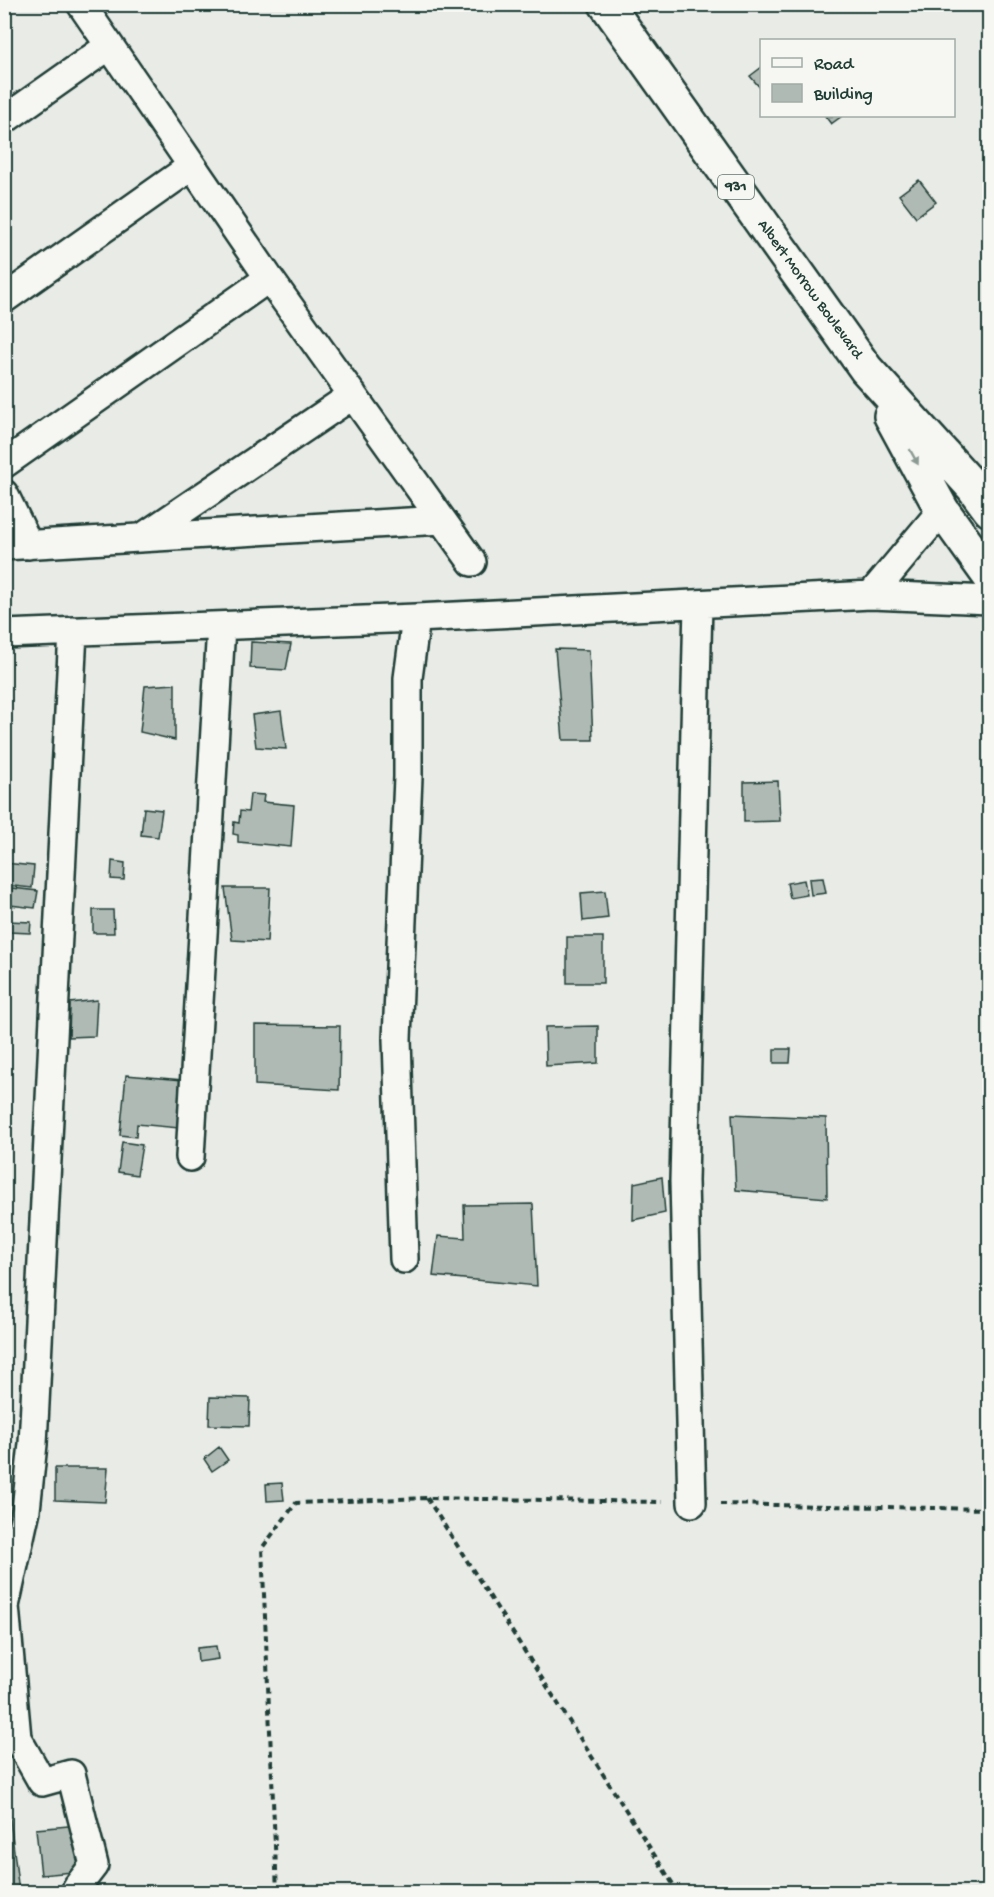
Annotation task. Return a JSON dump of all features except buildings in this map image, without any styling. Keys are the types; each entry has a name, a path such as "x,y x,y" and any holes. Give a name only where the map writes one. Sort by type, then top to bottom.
{"highway":[{"name":"Albert Morrow Boulevard","path":"606,4 866,369 942,510 990,578"},
{"name":"Albert Morrow Boulevard","path":"866,369 984,492"}],"street":[{"path":"81,4 269,278 472,562"},
{"path":"4,120 109,46"},
{"path":"4,299 192,166"},
{"path":"4,464 269,278"},
{"path":"142,538 353,394"},
{"path":"4,494 16,545 442,520"},
{"path":"870,594 942,510"},
{"path":"4,634 416,618 870,594 990,600"},
{"path":"692,1503 684,1181 698,604"},
{"path":"404,1259 397,1039 408,777 408,678 416,618"},
{"path":"190,1157 221,626"},
{"path":"73,631 33,1444 26,1510 5,1607 17,1738 42,1782 71,1774 94,1865 77,1887"}],"path":[{"path":"427,1498 678,1893"},
{"path":"277,1893 262,1548 296,1503 427,1498 990,1509"}]}
